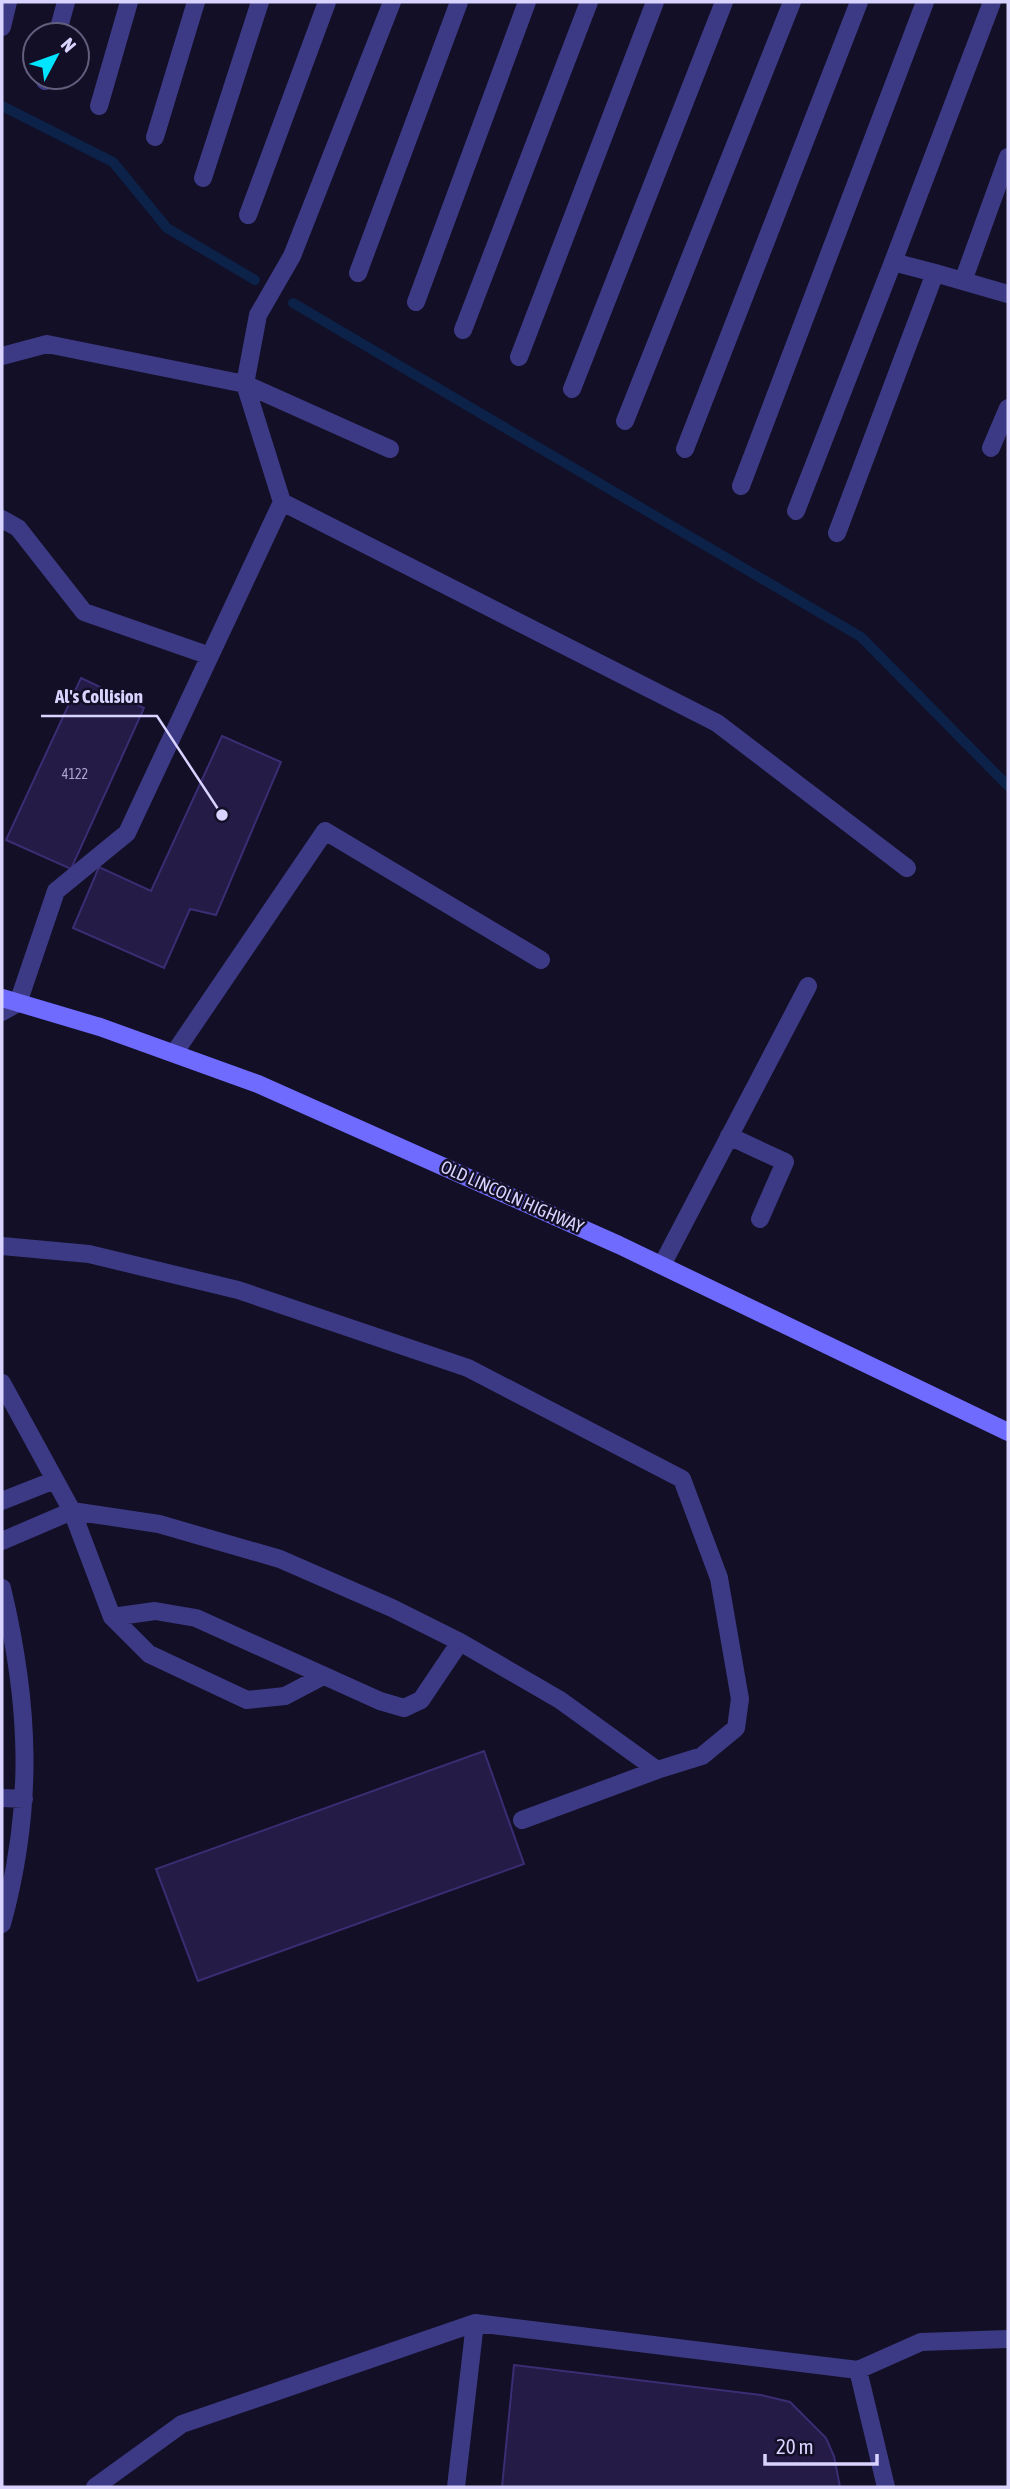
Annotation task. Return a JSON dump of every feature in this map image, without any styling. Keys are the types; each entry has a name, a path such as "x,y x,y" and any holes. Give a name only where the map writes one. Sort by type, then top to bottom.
{"main road":[{"name":"OLD LINCOLN HIGHWAY","path":"10,1001 175,1052 333,1116 662,1265 1008,1432"}],"lane":[{"path":"2,27 8,2"},
{"path":"61,21 66,2"},
{"path":"99,106 130,2"},
{"path":"155,137 196,2"},
{"path":"202,178 260,2"},
{"path":"248,215 327,2"},
{"path":"2,1012 10,1001 56,891 127,833 282,502 245,384 258,315 292,256 392,2"},
{"path":"358,273 458,2"},
{"path":"416,302 527,2"},
{"path":"463,330 589,2"},
{"path":"519,357 655,2"},
{"path":"572,389 724,2"},
{"path":"625,421 792,2"},
{"path":"685,449 859,2"},
{"path":"741,486 925,2"},
{"path":"796,511 992,2"},
{"path":"963,281 1008,157"},
{"path":"893,262 1008,294"},
{"path":"837,533 935,273"},
{"path":"2,356 47,344 245,384 390,449"},
{"path":"991,448 1008,408"},
{"path":"282,502 717,723 908,868"},
{"path":"2,519 18,527 84,612 210,656"},
{"path":"175,1052 325,831 541,960"},
{"path":"662,1265 808,986"},
{"path":"729,1136 785,1162 760,1219"},
{"path":"2,1246 89,1254 238,1290 468,1368 682,1479 719,1578 740,1699 736,1728 702,1755 522,1820"},
{"path":"2,1383 72,1511 112,1617 149,1654 247,1700 285,1696 323,1676"},
{"path":"2,1501 55,1480"},
{"path":"2,1541 72,1511 159,1524 279,1559 392,1608 460,1642 560,1700 657,1770"},
{"path":"2,1588 15,1643 23,1704 26,1763 23,1826 2,1924"},
{"path":"112,1617 155,1611 196,1618 380,1702 404,1708 421,1700 460,1642"},
{"path":"2,1798 24,1799"},
{"path":"456,2487 475,2323"},
{"path":"94,2487 182,2424 475,2323 858,2370 921,2342 1008,2339"},
{"path":"858,2370 886,2487"}],"building":[{"path":"81,678 144,708 71,869 6,840"},
{"path":"222,736 281,762 216,915 190,909 164,968 73,928 99,867 151,891"},
{"path":"484,1751 524,1864 198,1981 156,1869"},
{"path":"514,2365 761,2395 790,2402 826,2438 834,2456 840,2487 502,2487"}],"waterway":[{"path":"2,106 113,162 167,228 255,280"},
{"path":"293,303 861,637 1008,786"}],"place":[{"name":"Al's Collision","path":"222,815"}]}
